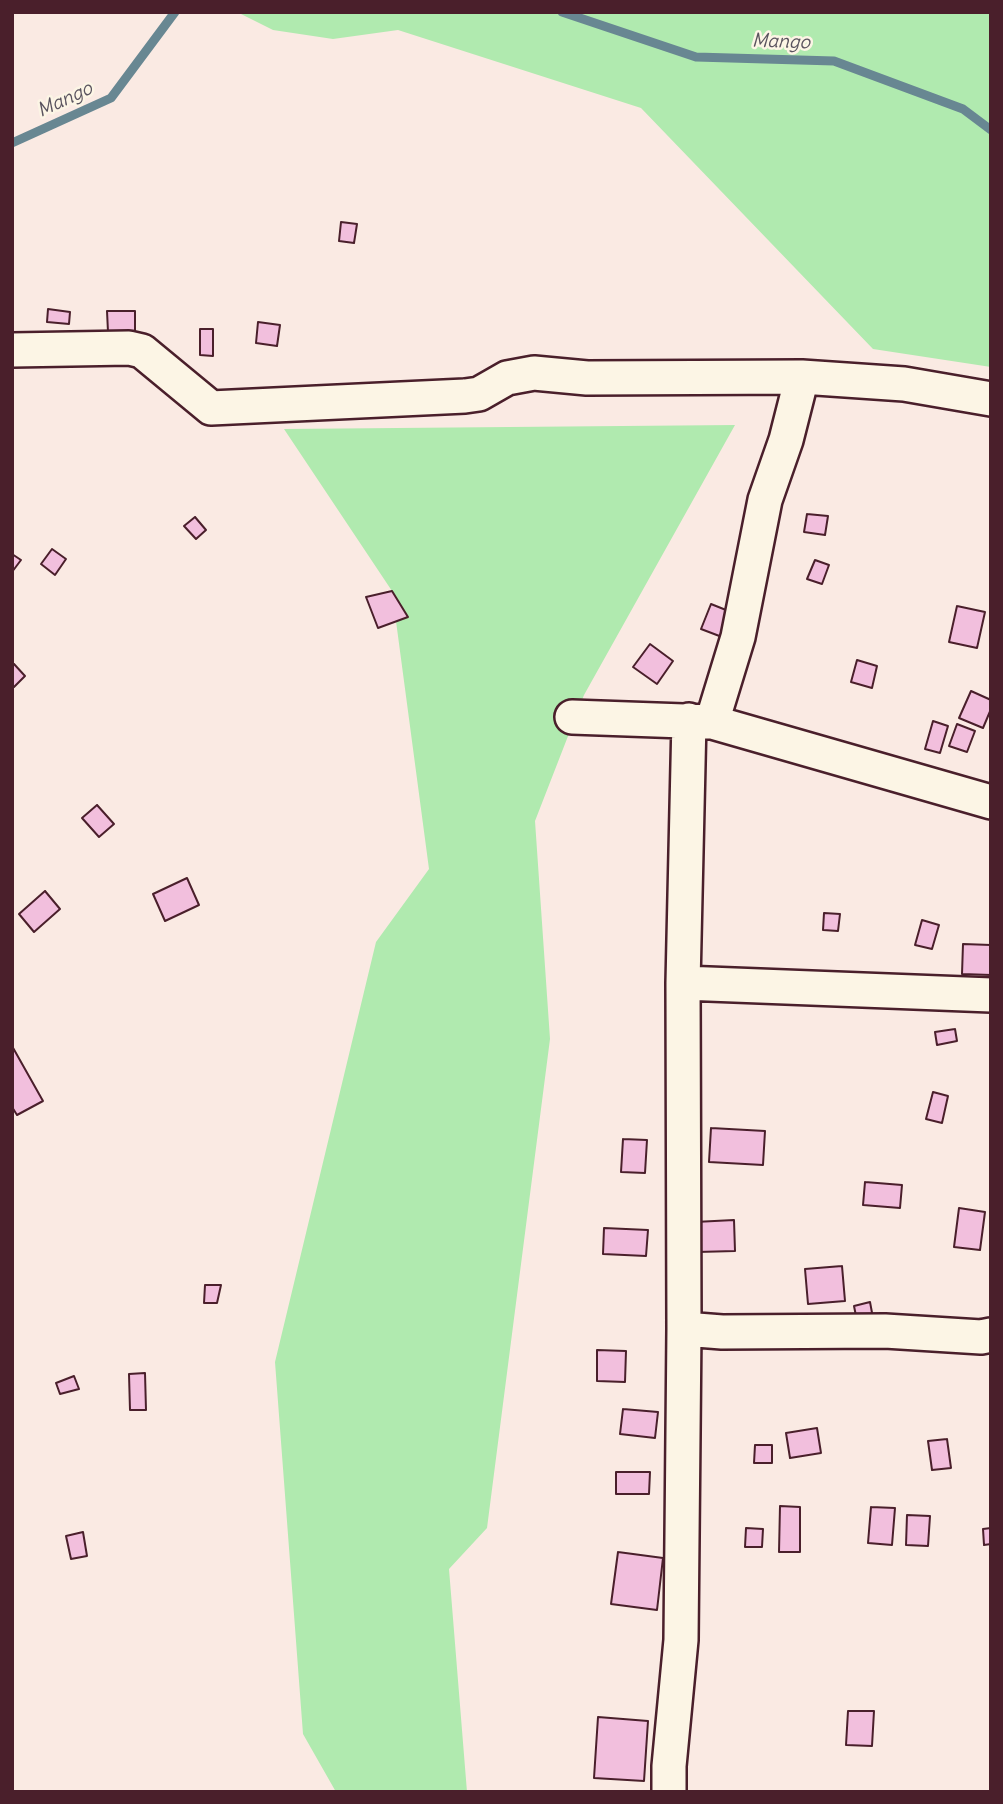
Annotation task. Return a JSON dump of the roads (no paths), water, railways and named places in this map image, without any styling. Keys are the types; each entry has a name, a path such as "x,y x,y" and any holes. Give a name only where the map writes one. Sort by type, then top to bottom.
{"street":[{"path":"12,350 129,348 142,351 211,408 466,396 479,394 507,378 534,373 587,378 802,377 904,384 991,399"},
{"path":"669,1792 681,1640 683,983 701,721 738,637 765,500 786,440 802,377"},
{"path":"572,717 701,721 991,802"},
{"path":"683,983 991,995"},
{"path":"684,1329 722,1332 885,1331 982,1337 991,1335"}],"waterway":[{"name":"Mango","path":"12,143 111,98 175,12"},
{"name":"Mango","path":"562,12 696,57 834,61 963,109 991,130"}]}
